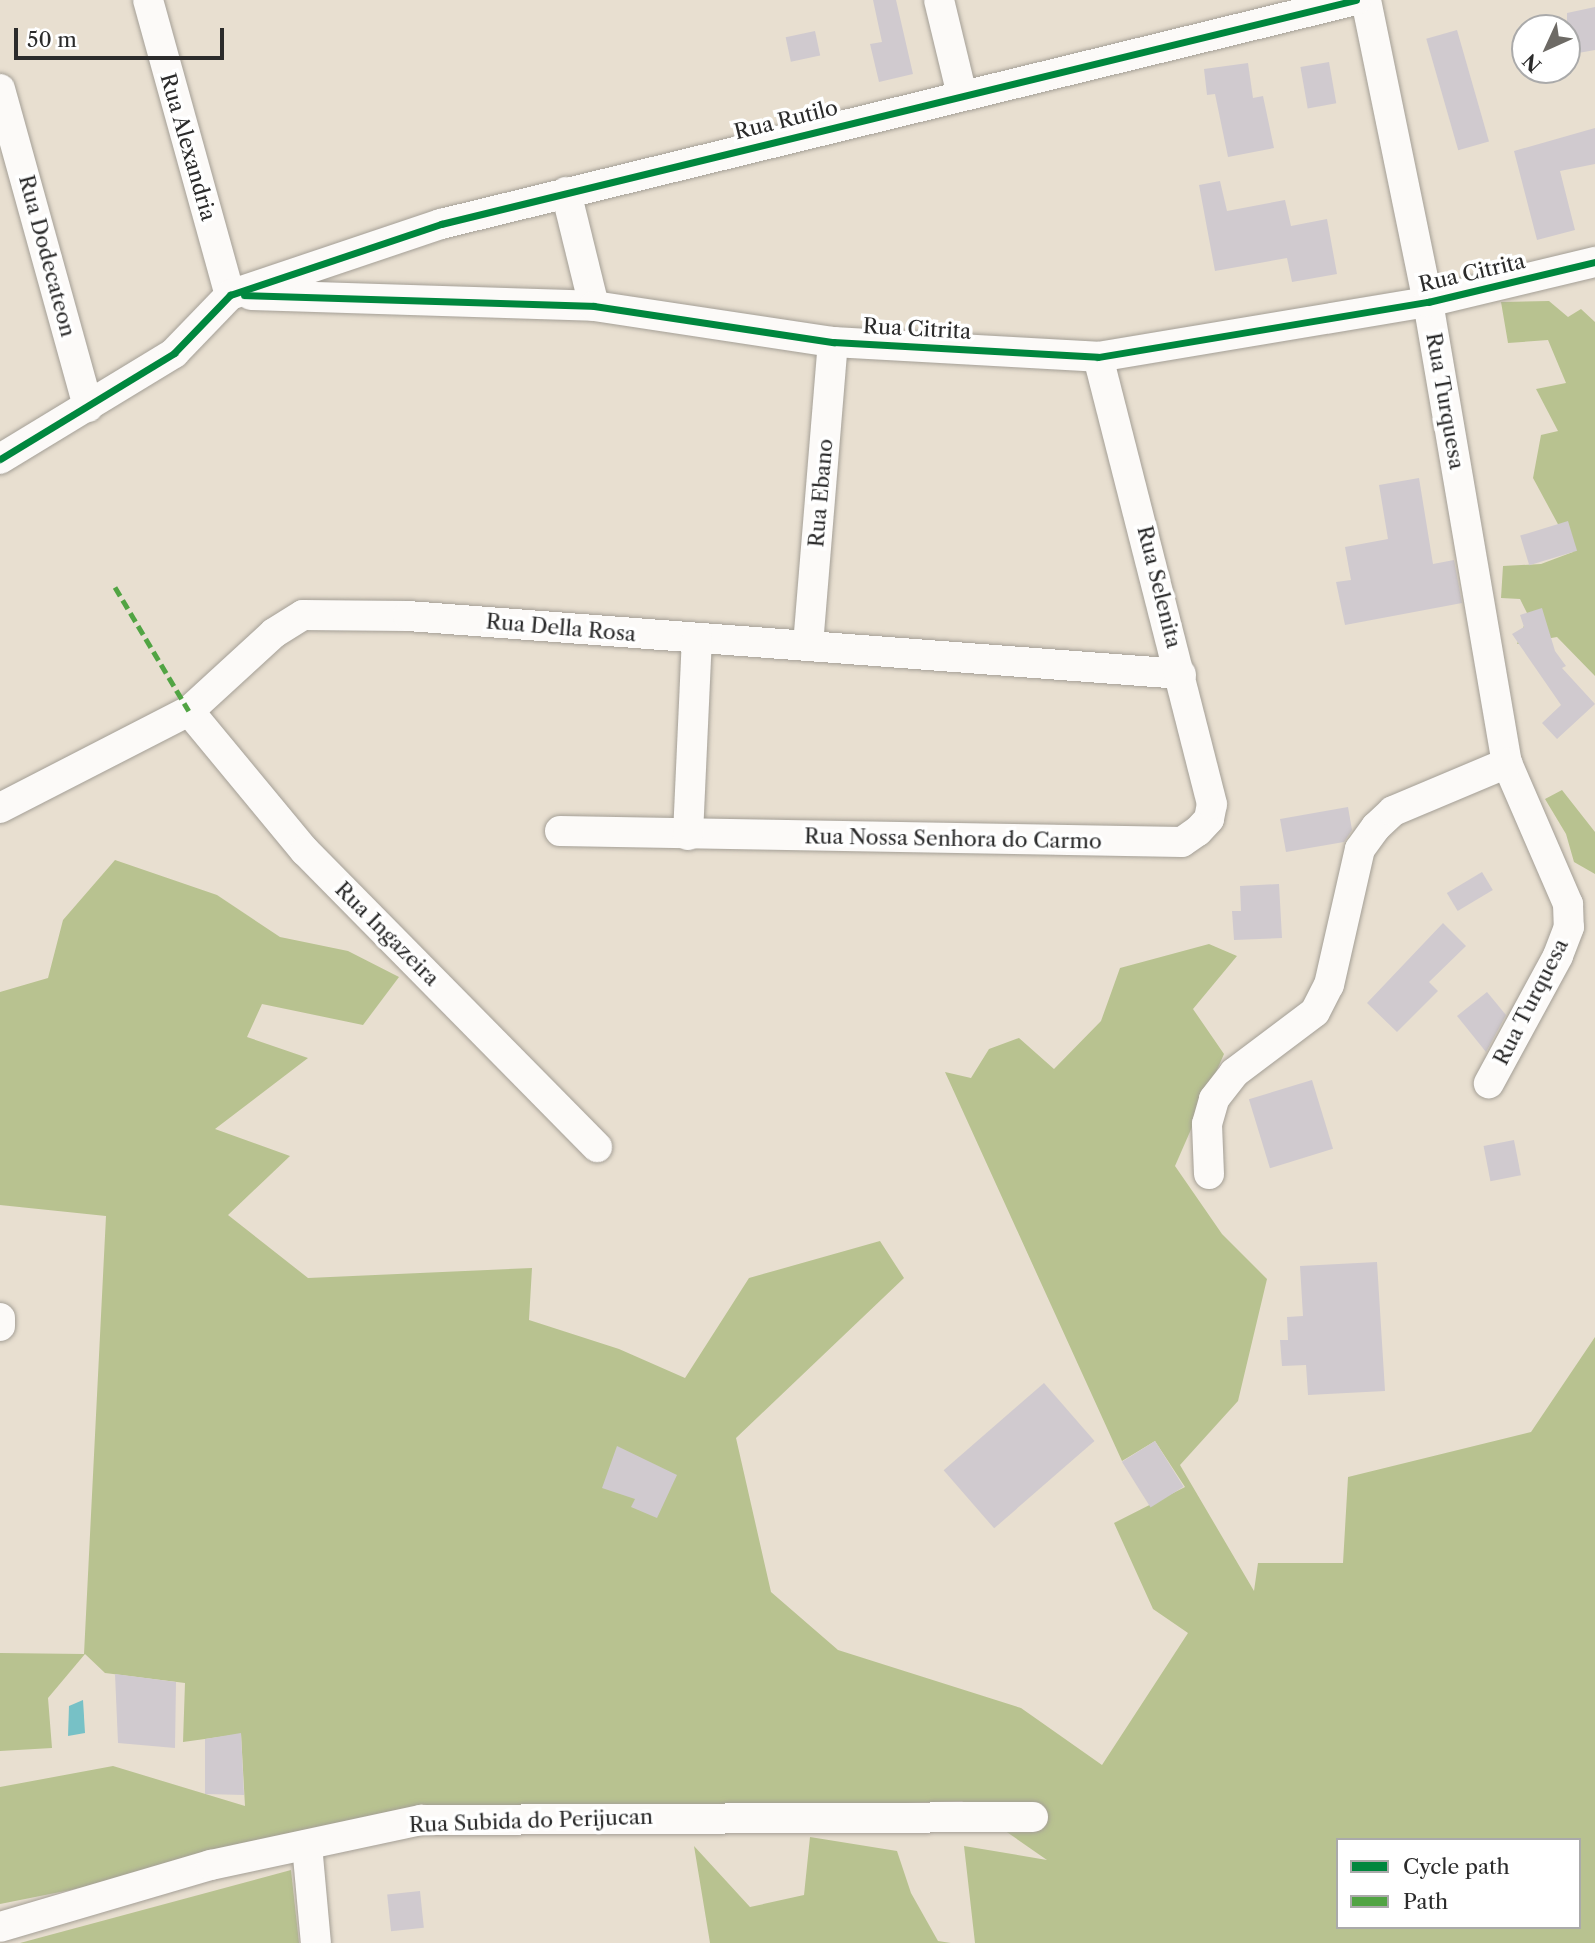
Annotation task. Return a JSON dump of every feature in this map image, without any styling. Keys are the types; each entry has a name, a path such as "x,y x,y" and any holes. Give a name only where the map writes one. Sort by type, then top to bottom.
{"street":[{"name":"Rua Alexandria","path":"148,0 230,295"},
{"path":"939,0 962,95"},
{"name":"Rua Rutilo","path":"230,295 442,223 1356,0"},
{"name":"Rua Turquesa","path":"1366,0 1428,302 1507,764 1568,904 1569,927 1558,956 1489,1083"},
{"name":"Rua Dodecateon","path":"3,97 88,407"},
{"path":"566,192 594,306"},
{"name":"Rua Citrita","path":"230,295 594,306 833,342 1098,357 1428,302 1595,262"},
{"path":"0,459 174,353 230,295"},
{"name":"Rua Ebano","path":"808,645 833,342"},
{"name":"Rua Selenita","path":"1098,357 1181,674 1212,804 1209,819"},
{"name":"Rua Della Rosa","path":"0,808 189,711 274,633 303,615 408,616 1181,674"},
{"path":"688,835 697,639"},
{"name":"Rua Ingazeira","path":"189,711 305,851 597,1147"},
{"path":"1209,1174 1207,1124 1213,1099 1234,1073 1315,1012 1329,985 1360,849 1376,827 1393,811 1507,764"},
{"name":"Rua Nossa Senhora do Carmo","path":"559,831 1182,842 1209,819"},
{"path":"0,1318 0,1326"},
{"name":"Rua Subida do Perijucan","path":"0,1927 211,1865 421,1820 1033,1817"},
{"path":"307,1845 316,1943"}],"green space":[{"path":"1549,301 1568,317 1581,309 1595,322 1595,676 1557,637 1517,644 1528,615 1520,599 1501,598 1503,566 1541,564 1573,552 1533,478 1541,435 1558,431 1536,389 1566,383 1548,340 1508,343 1501,302"},
{"path":"1562,790 1595,832 1595,874 1574,862 1566,834 1545,799"},
{"path":"115,860 217,895 280,937 348,951 399,977 363,1025 262,1004 247,1037 308,1058 215,1129 290,1156 228,1215 308,1278 532,1268 529,1320 619,1349 685,1378 749,1278 880,1241 904,1278 736,1438 771,1592 838,1650 1021,1708 1102,1765 1188,1633 1153,1609 1114,1523 1185,1487 1155,1441 1122,1461 945,1072 971,1078 989,1049 1019,1038 1054,1069 1101,1021 1120,968 1209,944 1237,956 1193,1009 1224,1054 1175,1166 1222,1234 1267,1279 1238,1401 1180,1465 1254,1591 1258,1563 1343,1563 1348,1477 1531,1432 1595,1337 1595,1943 975,1943 964,1846 1047,1860 962,1801 421,1820 0,1904 0,1787 113,1766 245,1806 241,1734 183,1742 185,1683 105,1673 85,1654 48,1698 52,1748 0,1751 0,1653 84,1654 106,1216 0,1205 0,992 48,978 63,920"},
{"path":"810,1837 897,1851 911,1893 938,1941 951,1943 710,1943 694,1846 750,1907 804,1895"},
{"path":"291,1870 299,1943 20,1943"}],"water":[{"path":"83,1700 85,1733 68,1736 69,1706"}],"building":[{"path":"873,0 896,0 913,74 879,82 870,44 882,42"},
{"path":"1595,7 1595,50 1581,52 1581,14 1567,13"},
{"path":"1457,30 1489,142 1458,150 1426,39"},
{"path":"815,31 820,55 791,62 786,37"},
{"path":"1329,62 1336,103 1308,108 1300,67"},
{"path":"1248,63 1253,98 1263,96 1274,148 1228,157 1215,94 1207,95 1204,69"},
{"path":"1595,128 1595,164 1560,171 1575,230 1537,240 1514,151"},
{"path":"1220,181 1227,211 1285,200 1291,226 1327,219 1337,274 1292,282 1287,258 1215,271 1199,185"},
{"path":"1419,478 1433,564 1454,560 1462,603 1345,625 1336,582 1351,580 1345,547 1388,539 1379,485"},
{"path":"1568,521 1577,551 1529,565 1520,536"},
{"path":"1542,608 1555,651 1566,666 1562,668 1595,704 1557,739 1542,723 1561,705 1512,634 1524,627 1520,615"},
{"path":"1348,807 1352,830 1344,842 1286,852 1280,819"},
{"path":"1482,872 1493,890 1458,911 1447,893"},
{"path":"1279,884 1282,938 1234,940 1232,911 1241,911 1240,886"},
{"path":"1443,923 1466,946 1429,982 1438,991 1397,1032 1367,1003"},
{"path":"1487,992 1506,1015 1486,1052 1457,1016"},
{"path":"1312,1080 1333,1149 1270,1168 1249,1099"},
{"path":"1514,1140 1521,1175 1490,1181 1484,1146"},
{"path":"1377,1262 1385,1391 1308,1395 1306,1365 1282,1366 1280,1340 1288,1340 1287,1317 1303,1316 1300,1266"},
{"path":"1044,1383 1095,1441 994,1528 944,1470"},
{"path":"1155,1441 1184,1487 1151,1507 1122,1462"},
{"path":"617,1446 677,1475 657,1518 631,1507 635,1499 602,1488"},
{"path":"115,1674 176,1682 175,1748 118,1743"},
{"path":"241,1733 244,1795 205,1794 205,1739"},
{"path":"420,1891 424,1928 391,1931 387,1894"}],"marked path":[{"path":"115,587 189,711"}],"cycle path":[{"path":"0,459 174,353 230,295 441,224 1356,0"},
{"path":"244,295 594,306 833,342 1098,357 1428,302 1595,262"}]}
